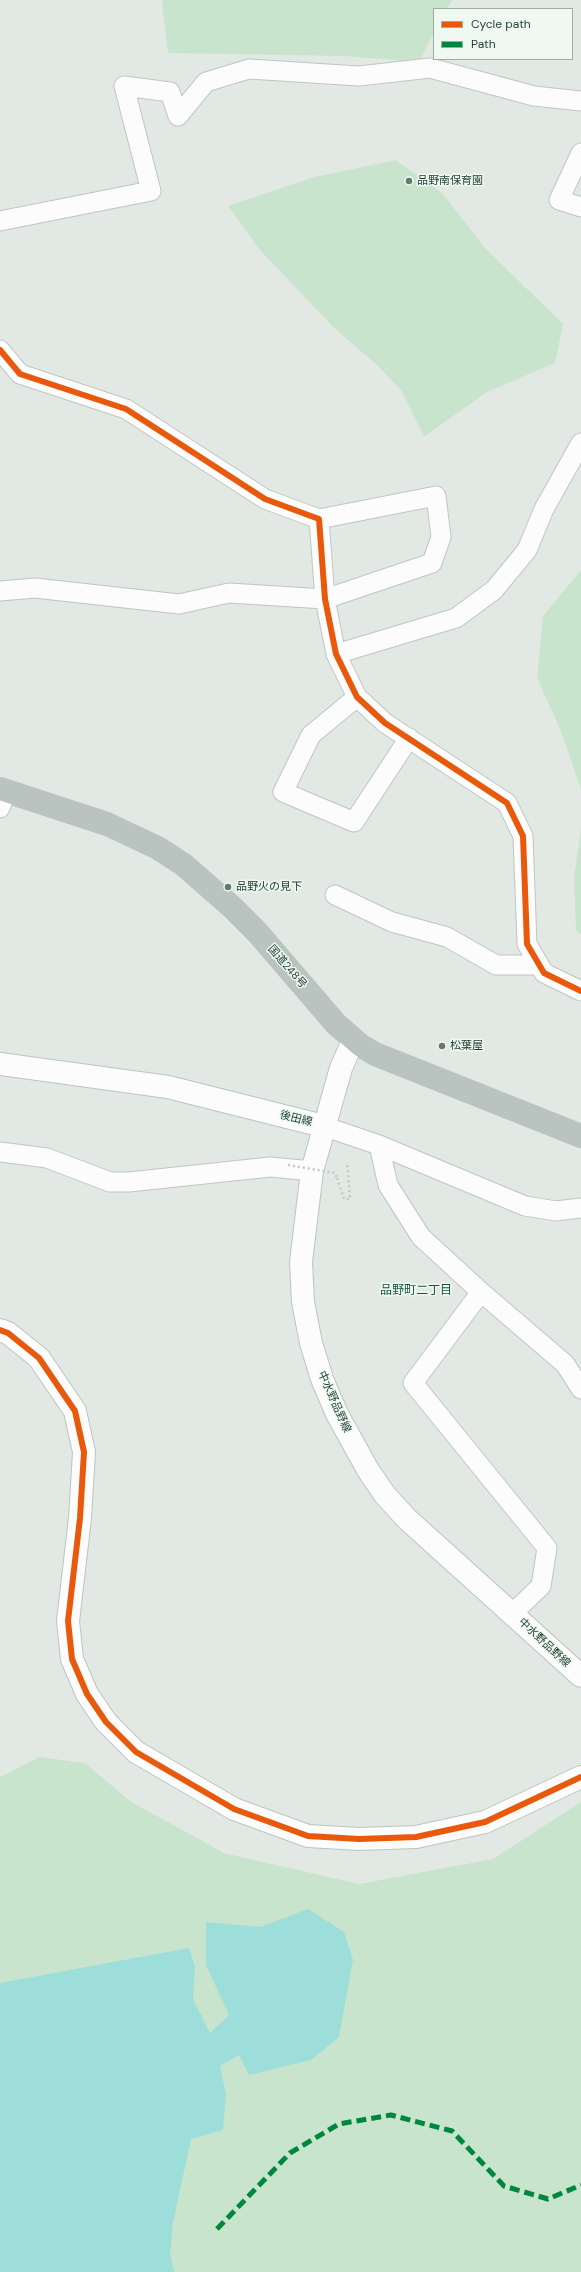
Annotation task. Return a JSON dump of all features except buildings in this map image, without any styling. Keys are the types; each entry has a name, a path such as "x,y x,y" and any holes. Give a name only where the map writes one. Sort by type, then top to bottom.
{"highway":[{"name":"国道248号","path":"2,796 108,824 158,848 184,865 252,927 353,1041 375,1054 581,1136"}],"street":[{"path":"0,221 151,191 124,86 170,92 178,116 206,82 249,69 359,76 430,68 534,96 581,101"},
{"path":"581,153 559,200 581,207"},
{"path":"0,350 20,374 126,409 265,499 319,519 436,496 441,537 432,563 325,599 229,593 179,604 35,588 0,591"},
{"path":"336,654 456,618 494,590 528,550 544,509 581,443"},
{"path":"319,519 325,599 336,654 357,697 385,723 507,803 523,836 528,944 544,973 581,991"},
{"path":"357,697 311,735 283,792 354,822 409,738"},
{"path":"335,895 392,922 447,937 496,965 539,965"},
{"name":"中水野品野線","path":"353,1041 341,1068 312,1171 301,1262 302,1302 311,1343 322,1379 337,1414 368,1470 394,1505 407,1519 581,1676"},
{"name":"後田線","path":"0,1064 168,1087 324,1126 378,1145 525,1206 556,1211 581,1208"},
{"path":"378,1145 388,1185 421,1237 481,1292 566,1364 581,1389"},
{"path":"0,1152 47,1158 110,1182 129,1182 270,1167 312,1171"},
{"path":"481,1292 413,1383 548,1548 541,1586 512,1613"},
{"path":"0,1330 8,1333 39,1358 75,1412 84,1452 80,1518 68,1621 72,1658 87,1694 106,1722 136,1752 234,1809 308,1836 416,1838 485,1822 581,1777"}],"path":[{"path":"288,1165 335,1173 344,1199 350,1199 347,1162"}],"green space":[{"path":"163,0 452,0 448,8 433,8 433,35 419,62 344,56 168,53 162,4"},
{"path":"396,160 443,194 485,248 563,324 555,363 487,392 424,437 401,390 377,365 335,329 259,249 228,206 314,177"},
{"path":"581,570 581,789 561,731 537,678 543,616"},
{"path":"581,828 581,934 576,930 574,878"},
{"path":"39,1757 85,1763 130,1801 224,1853 359,1884 493,1859 581,1802 581,2272 0,2272 0,1777"}],"water":[{"path":"308,1909 344,1932 353,1960 339,2037 311,2060 249,2075 239,2055 220,2066 226,2095 223,2130 191,2139 173,2223 170,2254 174,2272 0,2272 0,1983 189,1948 195,1967 193,1999 210,2033 229,2015 206,1965 206,1922 261,1927"}],"marked path":[{"path":"217,2229 290,2153 339,2124 391,2115 452,2131 504,2186 548,2199 581,2185"}],"cycle path":[{"path":"0,350 20,374 126,409 265,499 319,519 325,599 336,654 357,697 385,723 507,803 523,836 527,944 544,973 581,991"},
{"path":"0,1330 8,1333 39,1358 75,1411 84,1452 80,1518 68,1621 72,1659 87,1694 106,1722 136,1752 234,1809 308,1836 359,1839 416,1837 485,1822 581,1777"}],"place":[{"name":"品野南保育園","path":"409,181"},
{"name":"品野火の見下","path":"228,887"},
{"name":"松葉屋","path":"442,1046"}],"district":[{"name":"品野町二丁目","path":"416,1291"}]}
